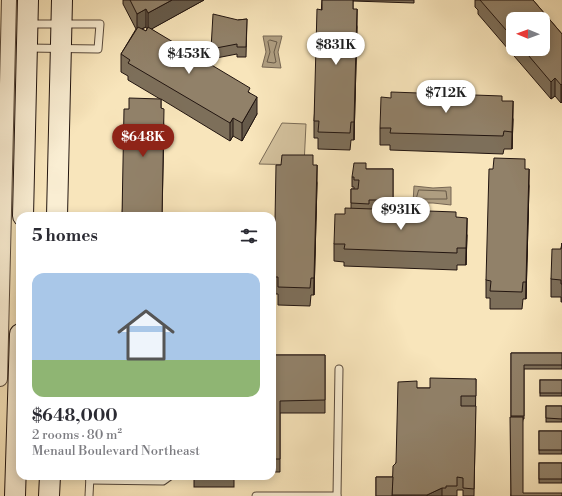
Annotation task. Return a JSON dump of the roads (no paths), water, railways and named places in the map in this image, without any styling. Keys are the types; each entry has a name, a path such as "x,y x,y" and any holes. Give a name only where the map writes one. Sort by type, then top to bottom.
{"main road":[{"path":"23,212 28,0"},
{"path":"57,212 62,0"},
{"path":"15,496 10,379 16,352"},
{"path":"49,496 50,480"}],"street":[{"path":"9,0 10,379"}],"lane":[{"path":"27,24 100,24 98,49 27,48"},
{"path":"256,496 337,495 339,369"},
{"path":"89,496 90,480"},
{"path":"126,480 163,482 165,480"}],"water":[{"path":"263,36 282,36 278,52 281,68 262,67 266,52"},
{"path":"414,186 433,188 451,187 451,205 413,203"}]}
